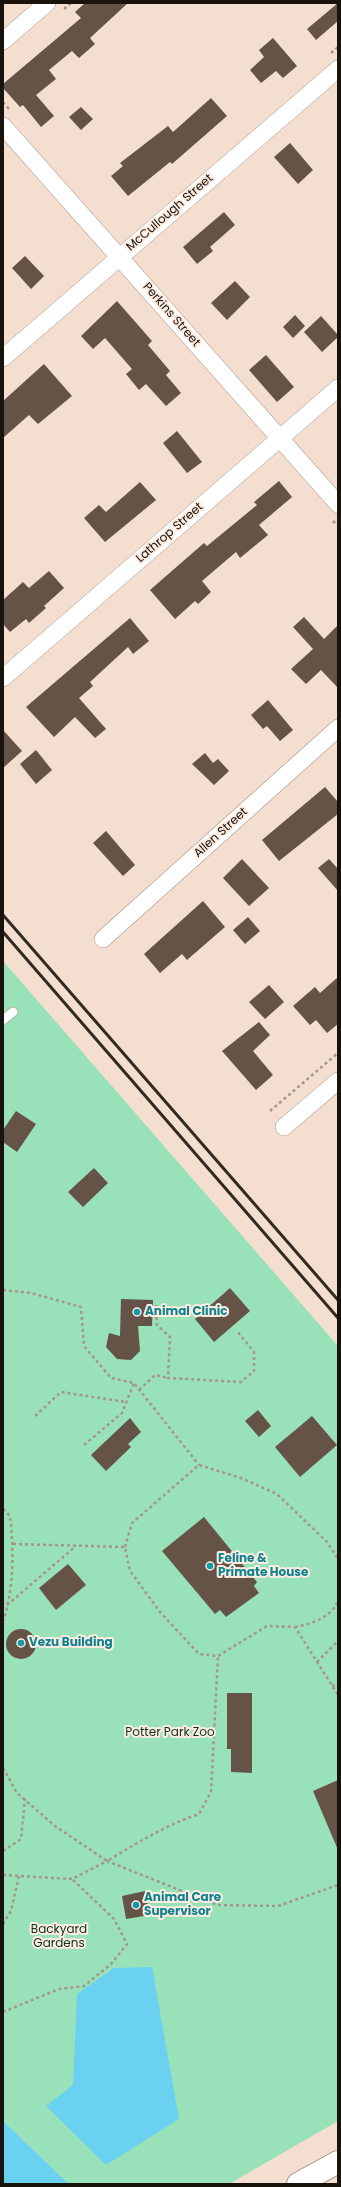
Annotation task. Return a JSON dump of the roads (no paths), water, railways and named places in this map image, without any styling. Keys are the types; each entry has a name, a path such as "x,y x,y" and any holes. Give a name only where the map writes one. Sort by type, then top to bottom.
{"street":[{"path":"3,40 47,3"},
{"name":"McCullough Street","path":"3,358 338,69"},
{"name":"Perkins Street","path":"3,126 338,504"},
{"name":"Lathrop Street","path":"3,678 338,388"},
{"name":"Allen Street","path":"104,939 338,728"},
{"path":"284,1127 338,1081"},
{"path":"298,2184 338,2162"}],"lane":[{"path":"3,1020 13,1012"}],"water":[{"path":"152,1967 179,2119 106,2165 46,2106 73,2085 77,1994 114,1968"},
{"path":"3,2121 69,2184 3,2184"}],"railway":[{"path":"3,915 338,1300"},
{"path":"3,932 338,1318"}],"place":[{"name":"Animal Clinic","path":"137,1312"},
{"name":"Feline & Primate House","path":"210,1566"},
{"name":"Vezu Building","path":"21,1643"},
{"name":"Animal Care Supervisor","path":"136,1905"}],"park label":[{"name":"Potter Park Zoo","path":"170,1733"},
{"name":"Backyard Gardens","path":"59,1937"}]}
